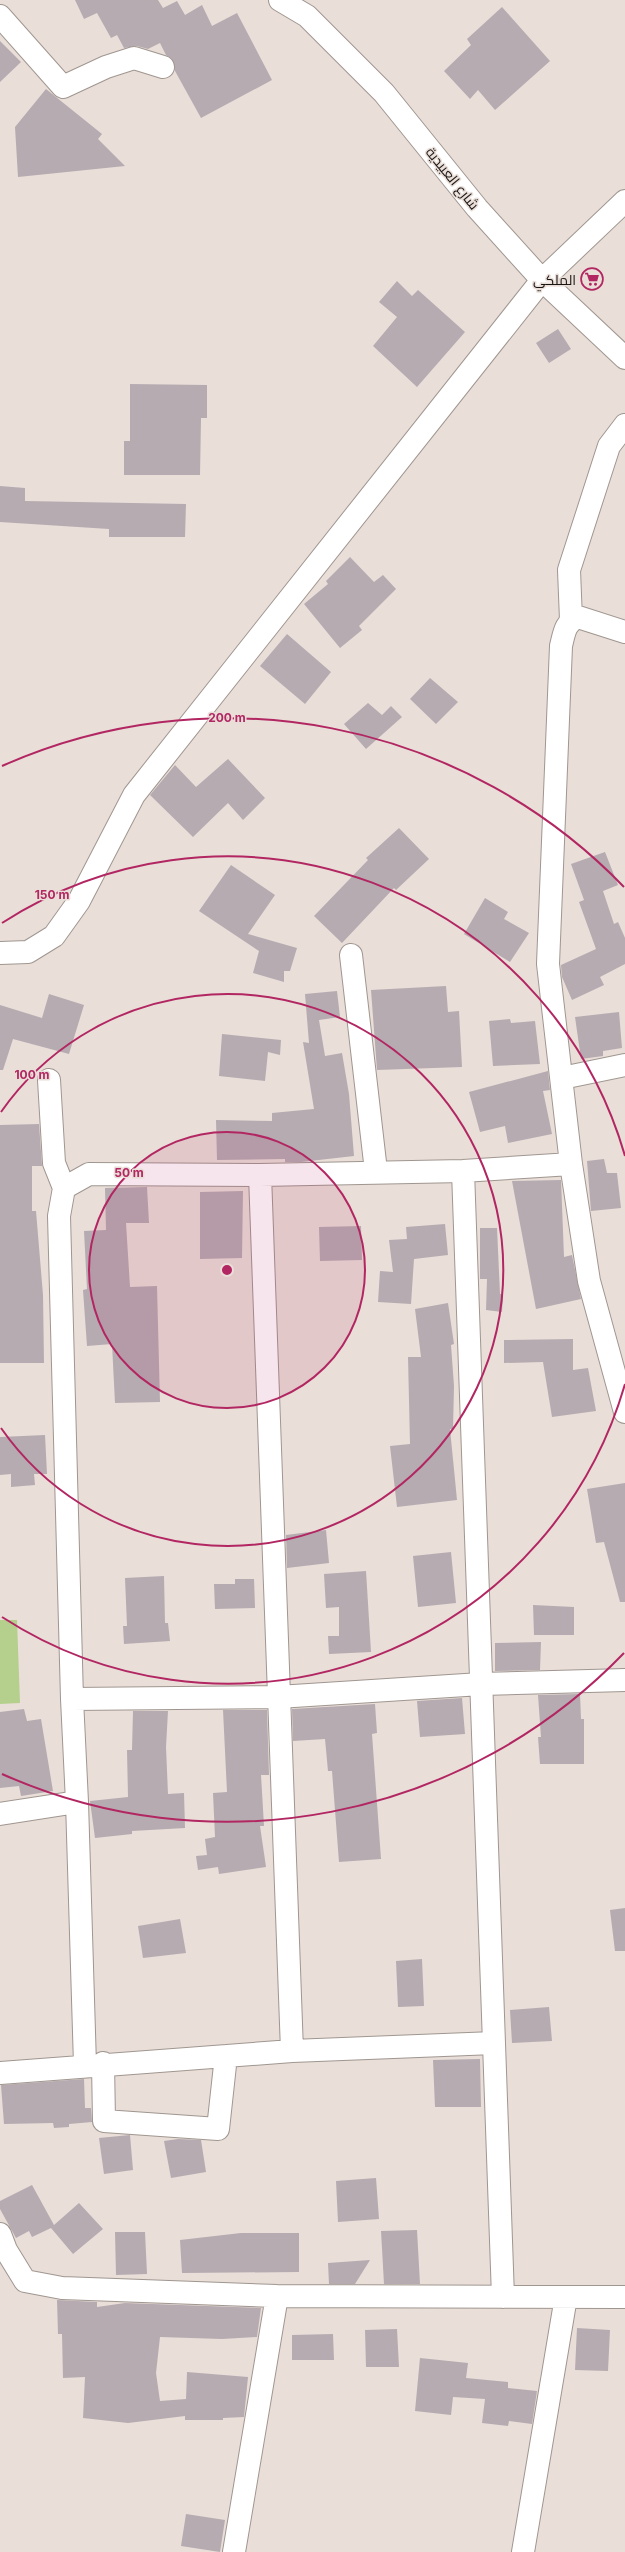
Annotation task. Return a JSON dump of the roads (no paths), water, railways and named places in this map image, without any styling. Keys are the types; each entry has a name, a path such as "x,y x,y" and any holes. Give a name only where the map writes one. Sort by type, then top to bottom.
{"street":[{"name":"شارع العبيدية","path":"280,0 307,16 384,93 477,208 542,280 625,358"},
{"path":"0,16 63,87 106,67 134,58 163,67"},
{"path":"0,953 28,952 54,936 79,901 134,795 542,280 625,201"},
{"path":"625,425 609,446 569,570 571,620 565,630 561,646 548,964 572,1164 589,1282 625,1412"},
{"path":"571,620 578,617 625,632"},
{"path":"351,955 376,1172"},
{"path":"562,1078 625,1065"},
{"path":"49,1080 54,1163 64,1188 59,1216 72,1700 77,1802 94,2064 104,2121 218,2128 226,2056"},
{"path":"64,1188 89,1174 260,1175 463,1171 572,1164"},
{"path":"463,1171 503,2297"},
{"path":"260,1175 292,2051"},
{"path":"72,1700 278,1697 481,1684 625,1680"},
{"path":"0,1814 77,1802"},
{"path":"0,2072 94,2064 292,2051 494,2043"},
{"path":"0,2234 6,2250 25,2281 62,2288 277,2296 625,2297"},
{"path":"234,2552 277,2296"},
{"path":"523,2552 566,2297"}],"place":[{"name":"الملكي","path":"592,279"}]}
